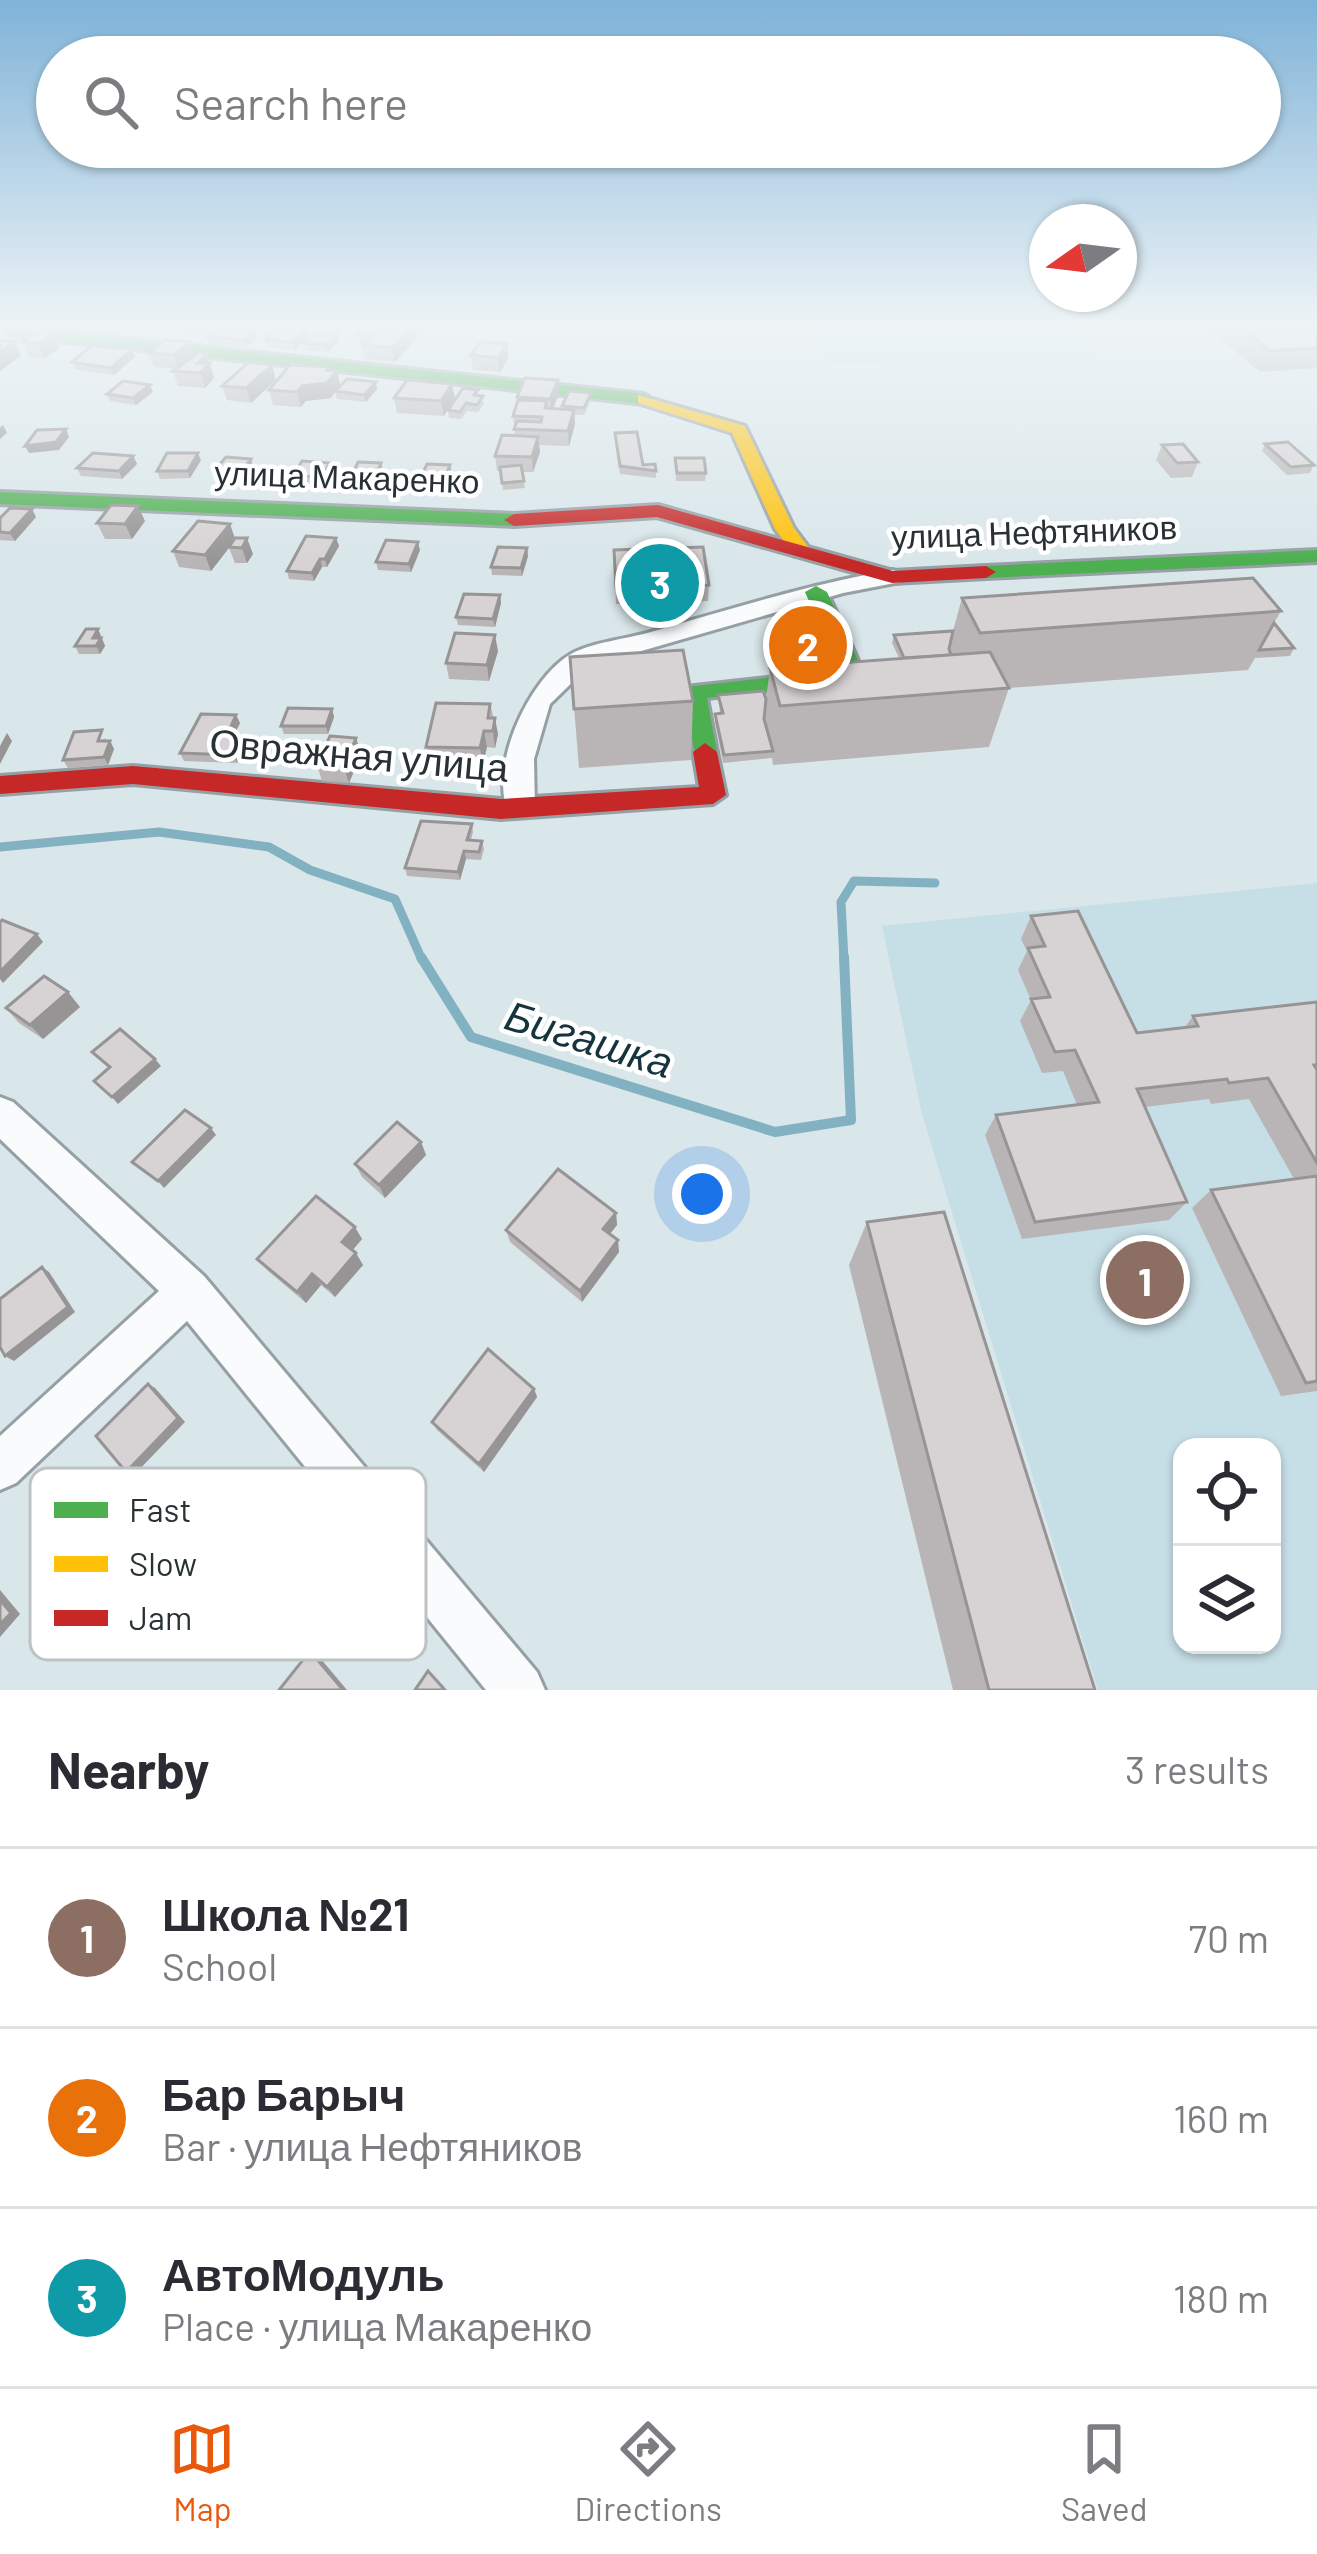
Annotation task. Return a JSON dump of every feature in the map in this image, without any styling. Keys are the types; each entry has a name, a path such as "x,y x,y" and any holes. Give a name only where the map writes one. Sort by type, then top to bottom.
{"street":[{"path":"662,405 739,430 785,529 802,552"},
{"name":"улица Макаренко","path":"0,498 535,521 633,510 690,516"},
{"name":"улица Нефтяников","path":"690,516 892,577 1317,556"},
{"path":"520,808 520,759 538,701 580,660 816,592 892,577"},
{"name":"Овражная улица","path":"0,785 133,775 520,808 713,795 694,692 854,676 816,592"},
{"path":"0,1114 189,1291 335,1468"},
{"path":"0,1467 189,1291"},
{"path":"426,1578 518,1690"}],"shaded area":[{"path":"1317,883 1317,1690 1098,1690 922,1114 882,926"}],"building":[{"path":"516,405 574,410 568,431 514,429 517,421 541,422 542,417 513,416"},
{"path":"66,429 56,442 25,446 37,430"},
{"path":"637,432 643,465 655,464 656,471 620,466 615,433"},
{"path":"502,435 538,437 532,457 495,456"},
{"path":"1288,442 1314,465 1291,467 1265,444"},
{"path":"1183,444 1198,462 1177,463 1162,445"},
{"path":"93,453 133,456 119,471 77,468"},
{"path":"167,453 198,453 188,471 157,471"},
{"path":"226,457 251,459 241,472 215,470"},
{"path":"675,458 704,458 706,473 677,473"},
{"path":"302,461 330,463 321,477 293,476"},
{"path":"358,462 381,463 375,477 351,477"},
{"path":"427,464 450,465 444,480 420,479"},
{"path":"521,465 524,481 502,483 500,467"},
{"path":"111,505 138,506 125,524 97,523"},
{"path":"10,508 32,509 10,533 0,532 0,518"},
{"path":"198,521 230,524 205,555 173,551"},
{"path":"306,536 336,538 312,573 287,571"},
{"path":"235,538 247,538 242,548 229,547"},
{"path":"386,540 418,542 409,564 376,562"},
{"path":"498,547 527,548 521,568 491,567"},
{"path":"703,547 709,585 616,588 614,550"},
{"path":"1253,578 1281,611 980,633 962,598"},
{"path":"464,594 500,595 493,619 456,617"},
{"path":"820,621 834,649 798,654 785,625"},
{"path":"1274,623 1294,648 1259,650"},
{"path":"86,629 98,629 93,638 101,638 96,646 75,646"},
{"path":"953,631 951,655 904,658 894,635"},
{"path":"455,633 495,635 487,665 446,663"},
{"path":"683,650 693,701 574,709 570,657"},
{"path":"990,652 1009,688 780,706 770,668"},
{"path":"763,691 764,719 773,751 724,755 715,714 723,713 718,695"},
{"path":"436,703 490,704 493,731 484,731 480,748 426,747"},
{"path":"288,708 332,709 326,726 281,726"},
{"path":"201,714 236,715 227,735 243,736 234,755 180,753"},
{"path":"102,730 98,741 110,741 104,757 63,760 74,732"},
{"path":"330,736 356,738 344,767 317,765"},
{"path":"421,821 472,824 467,840 482,841 479,852 464,851 458,872 405,868"},
{"path":"1078,911 1137,1033 1198,1026 1193,1016 1317,1002 1317,1163 1268,1078 1137,1089 1187,1202 1035,1222 996,1115 1099,1102 1075,1050 1055,1052 1031,999 1050,997 1028,948 1045,946 1031,916"},
{"path":"0,922 37,934 0,972"},
{"path":"44,976 68,992 30,1025 6,1008"},
{"path":"120,1029 155,1059 112,1097 94,1081 110,1067 92,1052"},
{"path":"185,1110 211,1128 158,1181 132,1162"},
{"path":"397,1122 421,1142 379,1185 355,1164"},
{"path":"558,1169 616,1213 603,1229 618,1240 580,1291 506,1230"},
{"path":"1317,1176 1317,1381 1306,1383 1211,1190"},
{"path":"316,1196 355,1227 342,1242 356,1253 327,1287 312,1274 297,1292 257,1259"},
{"path":"944,1212 1095,1690 989,1690 867,1222"},
{"path":"42,1267 68,1307 5,1356 0,1347 0,1299"},
{"path":"488,1349 534,1389 479,1464 432,1422"},
{"path":"148,1384 178,1418 130,1468 123,1468 96,1436"},
{"path":"0,1600 11,1613 0,1624"},
{"path":"303,1660 318,1660 343,1690 279,1690"},
{"path":"428,1671 445,1690 415,1690"}],"waterway":[{"name":"Бигашка","path":"0,847 159,832 269,847 310,870 395,899 422,960"},
{"name":"Бигашка","path":"844,960 841,902 854,881 935,883"},
{"name":"Бигашка","path":"421,957 471,1037 775,1132 851,1120 844,957"}],"traffic: fast":[{"path":"0,498 514,520"},
{"path":"986,572 1317,556"},
{"path":"705,752 694,692 853,676 816,592"}],"traffic: slow":[{"path":"662,405 739,430 785,529 802,552"}],"traffic: jam":[{"path":"514,520 658,511 892,577 986,572"},
{"path":"0,785 133,775 501,809 713,795 705,752"}],"place":[{"name":"АвтоМодуль","path":"660,583"},
{"name":"Бар Барыч","path":"808,645"},
{"name":"Школа №21","path":"1145,1280"}]}
